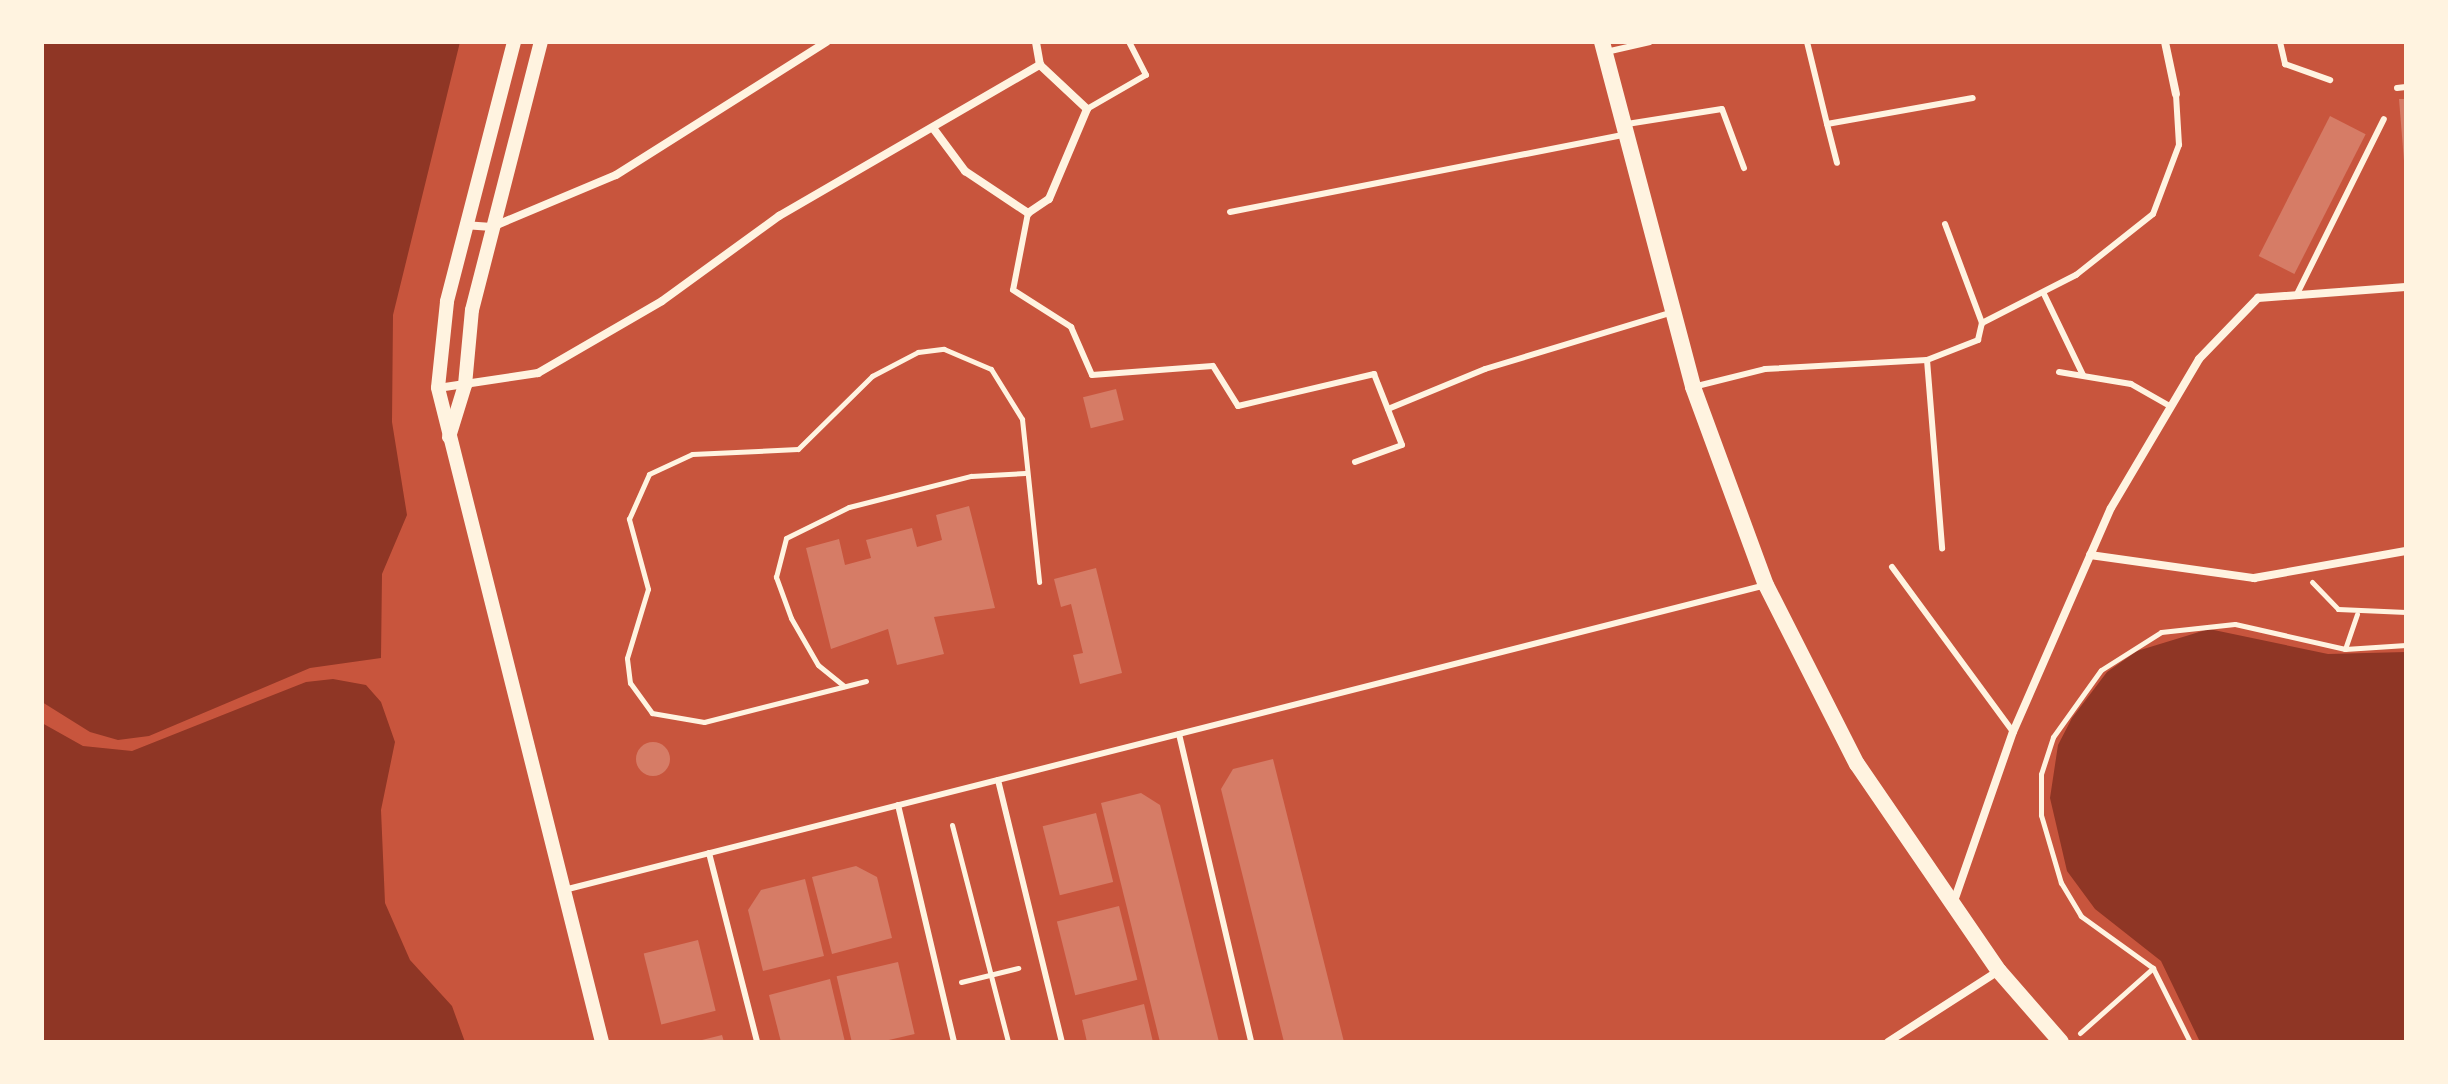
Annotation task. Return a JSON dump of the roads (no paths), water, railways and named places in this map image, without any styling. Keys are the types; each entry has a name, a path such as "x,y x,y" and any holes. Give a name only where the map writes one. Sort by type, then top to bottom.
{"main road":[{"path":"1604,47 1693,387 1766,585 1857,764 1999,971 2061,1042"}],"street":[{"path":"514,42 464,225 438,388 448,442 602,1042"},
{"path":"448,442 465,385 465,348 492,227 541,42"},
{"path":"464,225 492,227 616,175 826,42"},
{"path":"933,128 965,171 1028,213 1049,199 1087,109 1040,65 1036,42"},
{"path":"2165,42 2176,94"},
{"path":"438,388 538,373 662,301 779,216 1040,65"},
{"path":"503,84 530,92"},
{"path":"1953,904 2013,732 2090,555 2168,405 2238,314 2258,298 2298,292 2406,287"},
{"path":"2090,555 2210,577 2306,571 2406,551"},
{"path":"1888,1042 1999,971"}],"lane":[{"path":"1087,109 1146,75 1129,42"},
{"path":"1604,47 1650,42"},
{"path":"1807,42 1837,163"},
{"path":"2280,42 2285,64 2330,80"},
{"path":"2397,88 2406,87"},
{"path":"1982,323 2044,294 2153,214 2179,145 2176,94"},
{"path":"1827,124 1973,98"},
{"path":"1230,212 1722,109 1744,168"},
{"path":"2298,292 2384,119"},
{"path":"1028,213 1013,290 1071,327 1092,375 1213,366 1238,406 1374,374 1402,445 1355,462"},
{"path":"1693,387 1765,369 1927,360 1978,340 1982,323 1945,224"},
{"path":"2044,294 2083,375"},
{"path":"1388,409 1485,369 1673,312"},
{"path":"1927,360 1942,548"},
{"path":"2059,372 2139,386 2168,405"},
{"path":"1892,567 2013,732"},
{"path":"563,890 1766,585"},
{"path":"1179,734 1251,1042"},
{"path":"998,780 1062,1042"},
{"path":"898,805 954,1042"},
{"path":"709,853 757,1042"}]}
